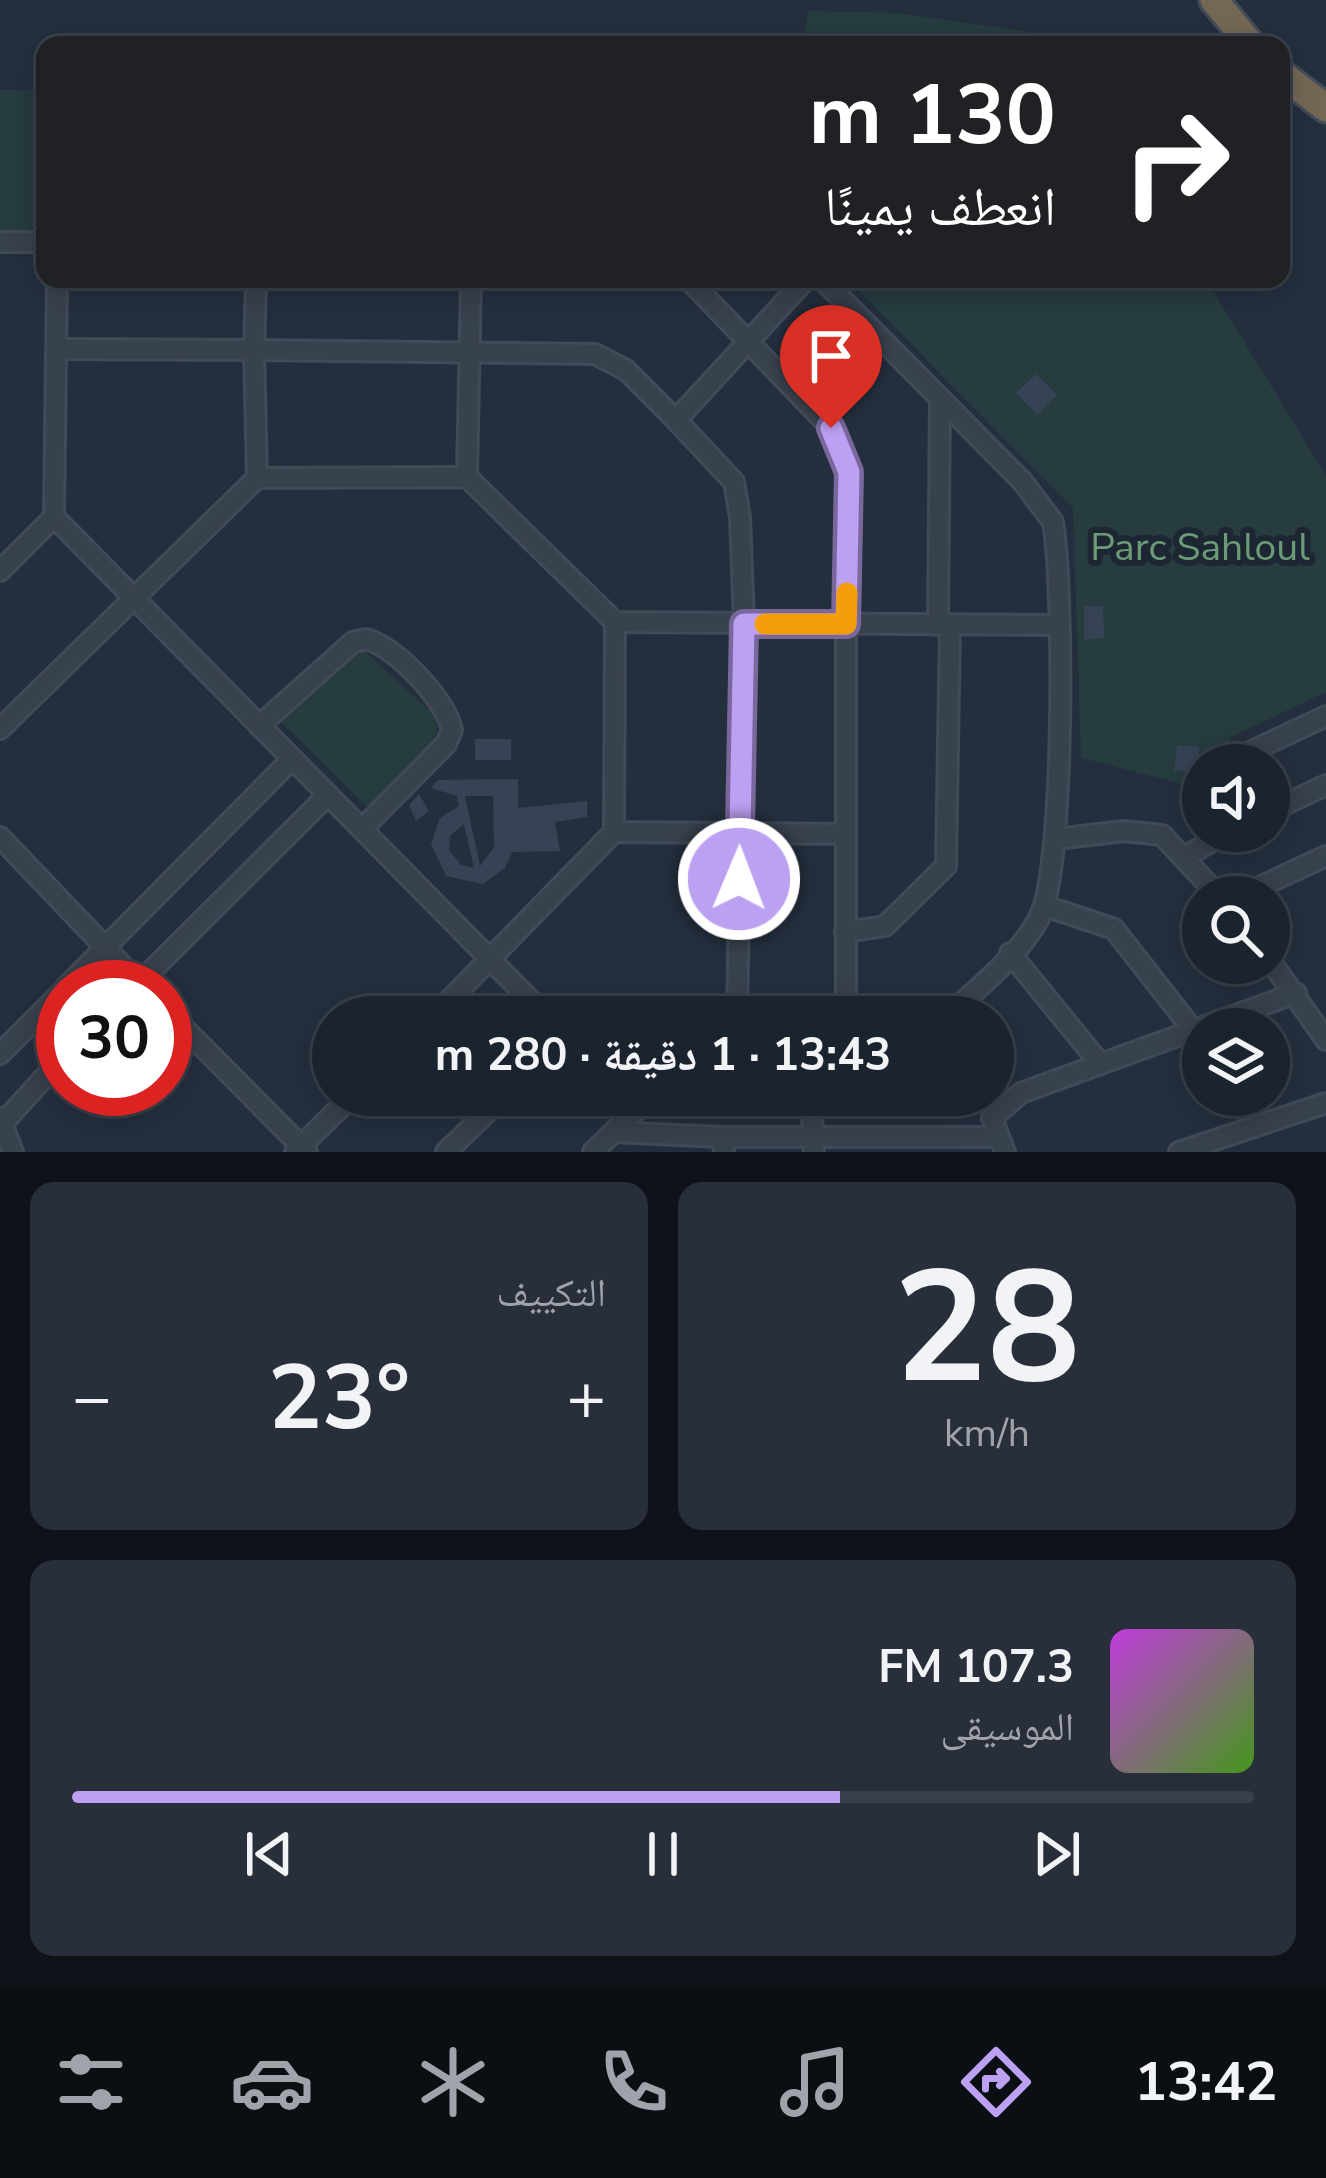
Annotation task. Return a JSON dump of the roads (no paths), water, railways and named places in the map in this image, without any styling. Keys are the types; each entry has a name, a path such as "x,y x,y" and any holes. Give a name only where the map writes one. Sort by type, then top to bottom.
{"highway":[{"path":"1214,0 1243,36"},
{"path":"1225,0 1243,36"},
{"path":"1290,81 1326,107"}],"street":[{"path":"0,242 36,242"},
{"path":"0,572 54,518 57,288"},
{"path":"256,288 257,478"},
{"path":"466,476 471,288"},
{"path":"696,288 831,428 849,472 846,996"},
{"path":"676,420 797,288"},
{"path":"831,288 1047,508 1056,540 1056,838 1045,906 1028,936 967,996"},
{"path":"57,349 570,352 612,359 734,482 744,624 737,996"},
{"path":"845,932 885,926 948,859 940,398"},
{"path":"0,729 257,478 466,476 615,622 1057,625"},
{"path":"54,518 526,996"},
{"path":"454,996 614,832 615,622"},
{"path":"260,726 353,642 366,639 392,653 437,703 452,730 446,744 362,829"},
{"path":"1267,744 1326,716"},
{"path":"93,960 292,759"},
{"path":"1290,802 1326,785"},
{"path":"165,960 328,795"},
{"path":"614,832 846,835"},
{"path":"1056,838 1151,832 1182,842"},
{"path":"0,838 114,960"},
{"path":"1288,876 1323,861"},
{"path":"1045,906 1114,929 1182,1016"},
{"path":"1010,953 1098,1061"},
{"path":"1289,984 1326,1040"},
{"path":"1254,1008 1296,993"},
{"path":"0,1054 36,1018"},
{"path":"614,1132 723,1145 1001,1144 992,1118 1000,1107 1098,1061 1182,1034"},
{"path":"192,1037 301,1150 333,1116"},
{"path":"14,1152 2,1120 36,1085"},
{"path":"1180,1152 1326,1102"},
{"path":"446,1152 483,1116"},
{"path":"593,1152 630,1116"}],"park label":[{"name":"Parc Sahloul","path":"1200,546"}]}
